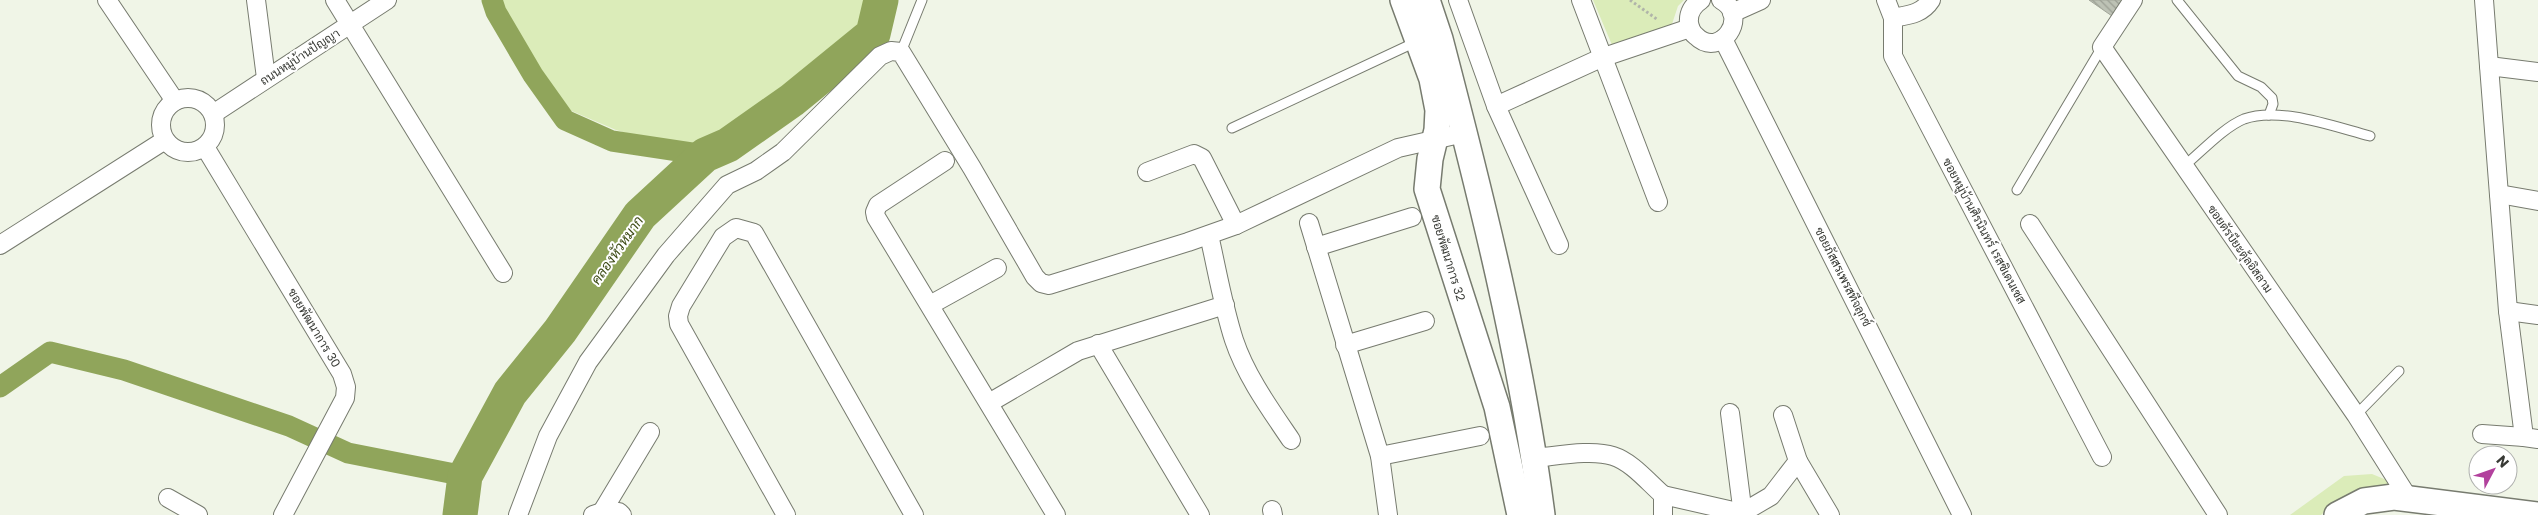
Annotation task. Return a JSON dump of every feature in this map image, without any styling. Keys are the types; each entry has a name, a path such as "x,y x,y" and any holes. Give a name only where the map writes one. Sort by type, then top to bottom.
{"street":[{"path":"107,0 175,101"},
{"path":"256,0 266,78"},
{"path":"335,0 503,273"},
{"name":"ซอยพัฒนาการ 32","path":"1403,0 1432,79 1438,110 1427,189 1497,407 1520,515"},
{"path":"1427,0 1440,39 1501,283 1535,458 1542,515"},
{"path":"1458,0 1496,106 1559,245"},
{"path":"1581,0 1601,58 1658,202"},
{"path":"1701,0 1689,14 1690,28 1704,42 1717,42 1723,39 1733,28 1727,6 1761,0"},
{"name":"ซอยหมู่บ้านศิรนินทร์ เรสซิเดนเซส","path":"1886,0 1894,18 1893,56 2102,457"},
{"path":"1894,18 1913,15 1928,6 1931,0"},
{"path":"2102,47 2133,0"},
{"path":"2482,434 2531,438 2508,311 2484,0"},
{"name":"ถนนหมู่บ้านปัญญา","path":"213,114 383,2"},
{"path":"1496,106 1601,58 1690,28"},
{"name":"ซอยภัสสรเพรสทีจลุกซ์","path":"1723,39 1962,515"},
{"name":"ซอยตัรบียะตุ้ลอิสลาม","path":"2102,47 2183,167 2356,415 2409,499"},
{"path":"518,515 548,436 588,362 683,234 727,186 756,171 783,152 880,56 890,51 901,52 972,168 1034,277 1041,283 1049,285 1209,235 1236,225 1398,148 1464,132"},
{"path":"2489,66 2538,72"},
{"path":"193,98 201,102 213,114 214,132 205,147 197,151 180,151 165,140 161,123 163,115 175,101 193,98"},
{"path":"0,245 165,140"},
{"name":"ซอยพัฒนาการ 30","path":"205,147 342,374 346,387 345,398 283,515"},
{"path":"1147,172 1194,154 1202,158 1236,225"},
{"path":"945,161 878,205 875,212 1056,515"},
{"path":"2499,194 2538,200"},
{"path":"1316,246 1412,217"},
{"path":"1309,223 1380,456 1388,515"},
{"path":"2030,224 2218,515"},
{"path":"786,515 679,324 678,316 681,306 723,238 736,228 754,233 914,515"},
{"path":"1209,235 1225,305 1241,356 1268,406 1291,440"},
{"path":"930,305 997,268"},
{"path":"989,403 1068,355 1225,305"},
{"path":"2508,311 2538,315"},
{"path":"1346,345 1425,321"},
{"path":"1098,344 1200,515"},
{"path":"1730,413 1743,514"},
{"path":"1784,415 1798,461 1830,515"},
{"path":"597,513 650,432"},
{"path":"1380,456 1480,436"},
{"path":"1535,458 1569,454 1613,456 1630,466 1663,495 1743,514 1771,496 1798,461"},
{"path":"1663,495 1663,515"},
{"path":"2337,515 2364,501 2394,497 2538,515"},
{"path":"168,498 198,515"},
{"path":"597,513 619,512 622,515"}],"lane":[{"path":"901,52 922,0"},
{"path":"2177,0 2238,76 2261,87 2272,98 2274,104 2269,115"},
{"path":"1232,128 1419,41"},
{"path":"2017,190 2102,47"},
{"path":"2183,167 2244,120 2269,115 2314,121 2370,136"},
{"path":"2356,415 2400,371"}],"path":[{"path":"1630,0 1652,14 1671,33"}],"green space":[{"path":"500,0 864,0 866,23 792,100 694,153 616,130 553,103"},
{"path":"1593,0 1684,0 1678,6 1672,24 1612,45"},
{"path":"2372,474 2389,481 2395,490 2330,506 2321,515 2290,515 2344,476"}],"building":[{"path":"2089,0 2123,0 2112,16"}],"waterway":[{"path":"492,0 496,12 533,75 565,120 612,141 705,155"},
{"name":"คลองหัวหมาก","path":"460,515 465,476 510,393 560,331 640,215 705,155 728,145 792,100 873,34 881,0"},
{"path":"0,387 50,352 124,370 289,426 348,453 465,476"}]}
